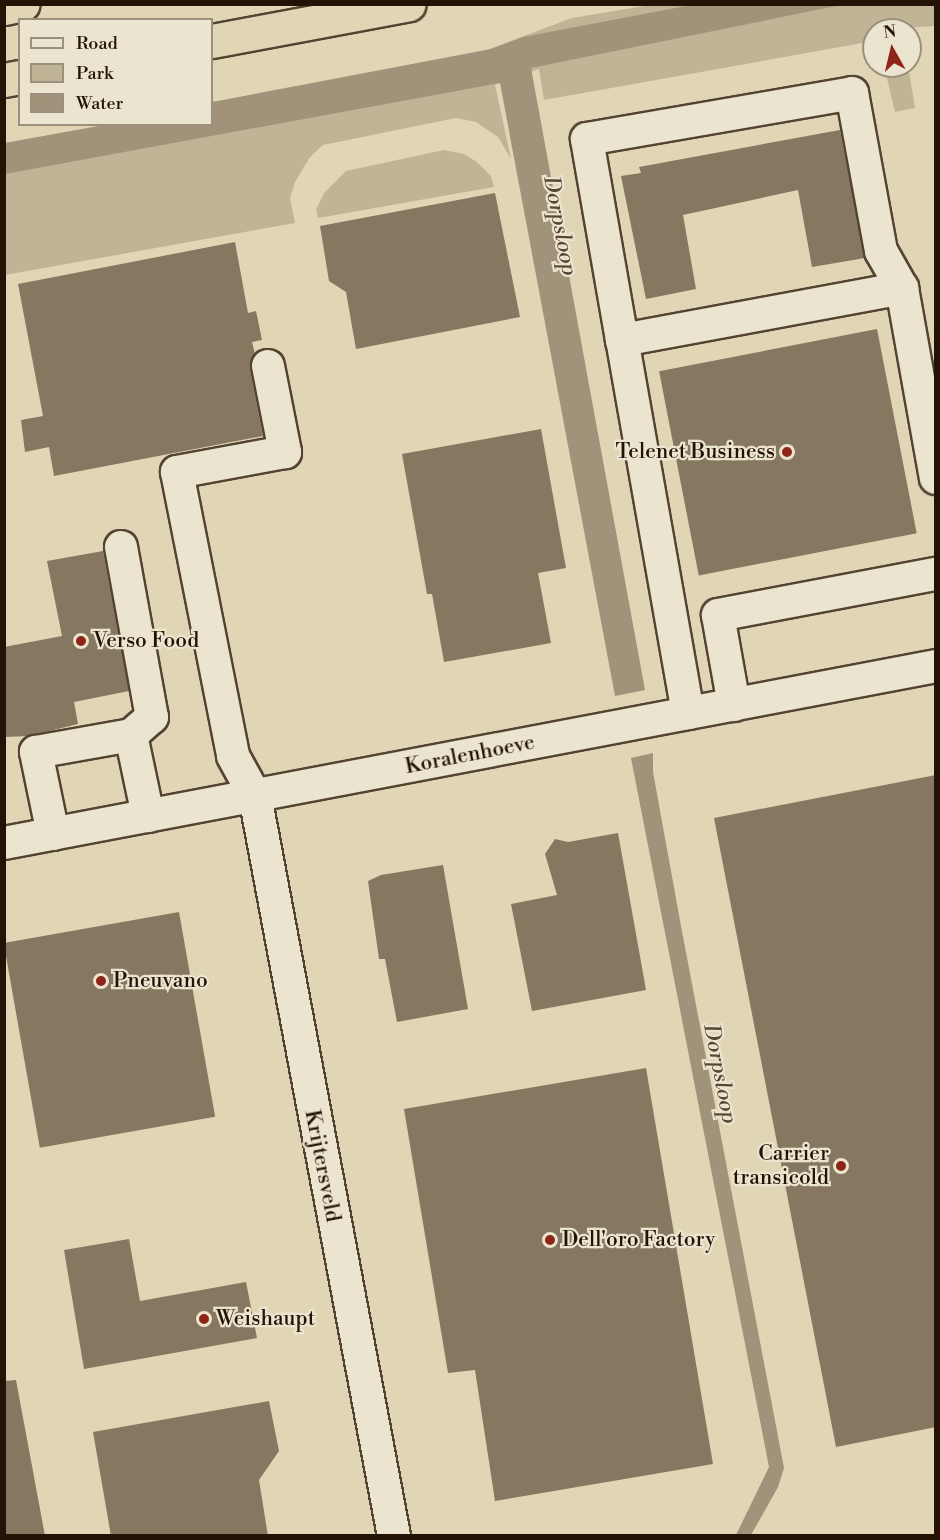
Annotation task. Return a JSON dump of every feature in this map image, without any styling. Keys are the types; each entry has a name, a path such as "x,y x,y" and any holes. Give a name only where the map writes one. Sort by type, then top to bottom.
{"highway":[{"path":"4,8 23,4"},
{"path":"213,41 409,4"}],"street":[{"path":"688,713 587,139 852,93 881,251 902,288 936,478"},
{"path":"622,340 902,288"},
{"name":"Krijtersveld","path":"268,366 285,452 177,472 233,756 255,796 393,1536"},
{"path":"53,834 36,752 131,735 152,717 121,547"},
{"path":"734,705 718,615 936,574"},
{"name":"Koralenhoeve","path":"4,843 936,666"},
{"path":"131,735 148,816"}],"green space":[{"path":"650,5 935,5 935,26 922,27 922,18 862,18 862,43 544,100 539,69 495,85 511,159 498,137 476,122 456,118 323,145 310,157 295,182 290,198 295,223 5,275 5,143 101,126 213,126 213,124 460,60 572,18"},
{"path":"887,78 910,78 915,108 895,112"},
{"path":"444,150 464,154 477,162 491,176 494,187 318,218 316,210 324,193 346,171"}],"water":[{"path":"691,5 841,5 531,68 645,690 615,696 500,83 5,174 5,143 98,126 213,126 213,102 491,49 523,37"},
{"path":"653,753 653,772 681,926 784,1468 778,1487 751,1535 736,1535 769,1467 631,758"}],"building":[{"path":"840,130 865,258 812,267 798,190 683,215 696,289 646,299 621,176 641,173 639,167"},
{"path":"495,193 520,317 356,349 346,292 329,281 320,226"},
{"path":"235,242 248,313 256,311 262,340 252,342 255,354 250,369 263,436 54,476 49,447 25,452 21,420 43,416 18,284"},
{"name":"Telenet Business","path":"877,329 917,533 699,576 659,371"},
{"path":"541,429 566,568 538,573 551,643 444,662 432,594 427,594 402,454"},
{"name":"Verso Food","path":"103,551 129,691 74,702 78,724 29,736 4,737 4,647 62,636 47,561"},
{"name":"Carrier transicold","path":"936,775 936,1427 836,1447 714,818"},
{"path":"618,833 646,990 532,1011 511,904 557,895 545,854 555,839 568,842"},
{"path":"443,865 468,1009 397,1022 385,959 379,959 368,881 381,875"},
{"path":"179,912 215,1117 40,1148 4,943"},
{"name":"Dell'oro Factory","path":"646,1068 713,1464 495,1501 475,1370 448,1373 404,1109"},
{"path":"129,1239 140,1301 246,1282 257,1338 84,1369 64,1250"},
{"path":"16,1380 45,1536 4,1536 4,1381"},
{"path":"269,1401 279,1451 259,1480 268,1536 111,1536 93,1432"}],"place":[{"name":"Telenet Business","path":"787,452"},
{"name":"Verso Food","path":"81,641"},
{"name":"Pneuvano","path":"101,981"},
{"name":"Carrier transicold","path":"841,1166"},
{"name":"Dell'oro Factory","path":"550,1240"},
{"name":"Weishaupt","path":"204,1319"}],"water label":[{"name":"Dorpsloop","path":"560,226"},
{"name":"Dorpsloop","path":"720,1074"}]}
